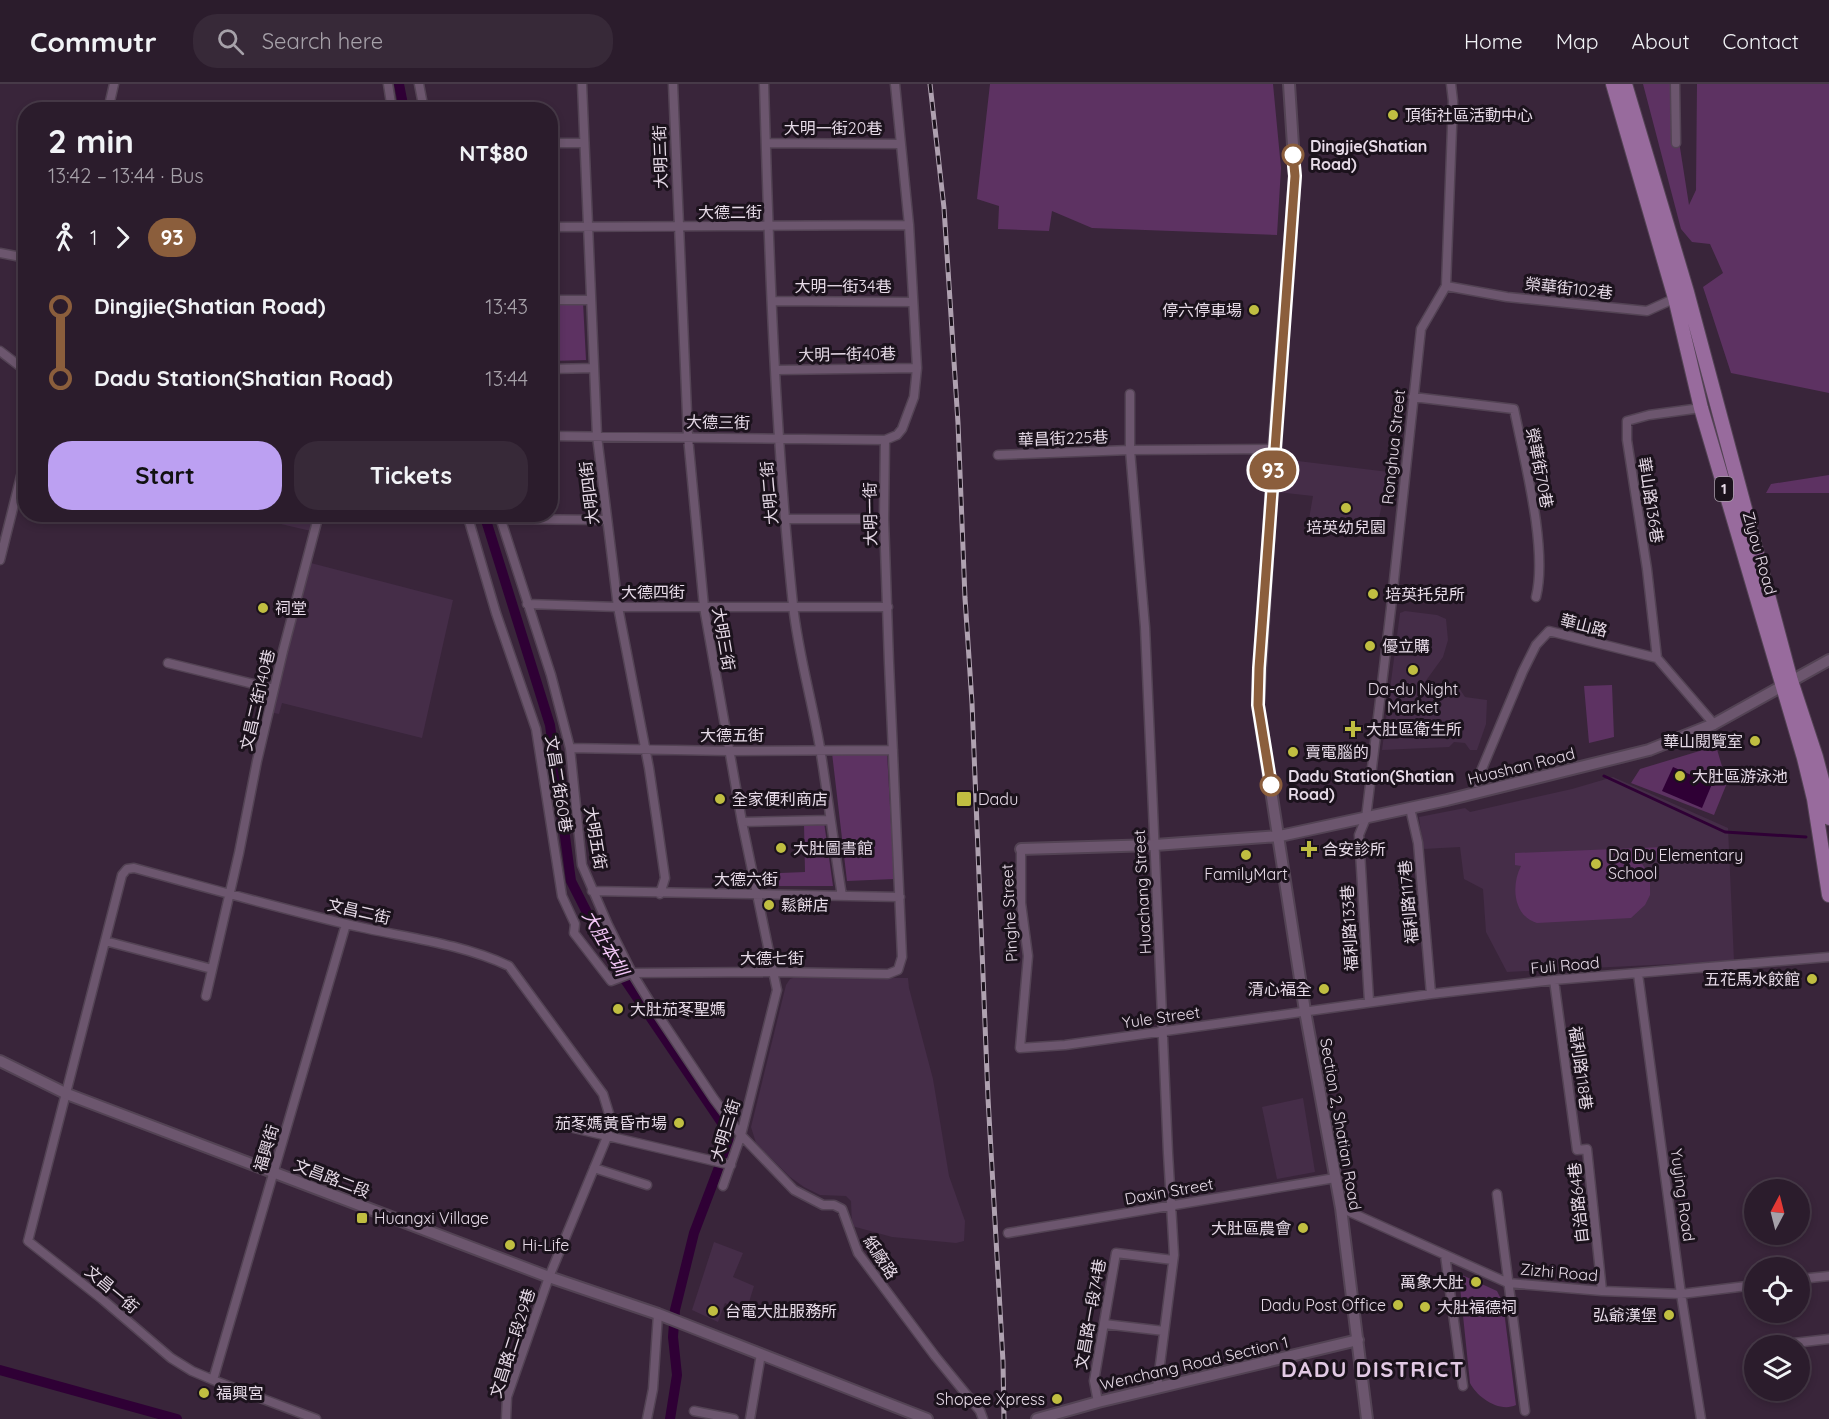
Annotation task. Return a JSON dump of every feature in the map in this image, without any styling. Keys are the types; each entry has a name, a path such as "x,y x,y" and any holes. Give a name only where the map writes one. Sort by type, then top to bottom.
{"main road":[{"name":"Ziyou Road","path":"1612,84 1681,296 1701,408 1787,683 1816,757 1826,795 1829,818"},
{"name":"Ziyou Road","path":"1625,84 1787,683 1814,799 1829,895"}],"street":[{"path":"110,102 114,84"},
{"path":"387,84 390,102"},
{"path":"419,84 422,102"},
{"name":"大明四街","path":"582,84 597,436 618,607 649,768 664,878 660,894"},
{"name":"大明三街","path":"673,84 677,227 688,437 704,607 728,751 777,990 741,1135 723,1186"},
{"name":"大明二街","path":"764,84 768,227 780,438 794,607 820,749 842,896"},
{"path":"885,440 897,435 902,429 914,396 917,368 909,225 895,84"},
{"name":"Section 2, Shatian Road","path":"1289,84 1295,176 1274,449 1258,705 1280,836 1305,1011 1341,1208 1367,1419"},
{"name":"Ronghua Street","path":"1366,818 1421,329 1446,286 1453,100 1451,84"},
{"path":"1675,84 1676,143"},
{"path":"558,143 584,143"},
{"name":"大明一街20巷","path":"766,143 901,144"},
{"name":"大德二街","path":"558,227 909,225"},
{"path":"0,253 18,256"},
{"name":"榮華街102巷","path":"1446,286 1507,297 1647,311 1681,296"},
{"path":"558,300 591,300"},
{"name":"大明一街34巷","path":"773,301 913,302"},
{"path":"0,351 18,365"},
{"path":"558,369 594,368"},
{"name":"大明一街40巷","path":"777,370 917,368"},
{"name":"Huachang Street","path":"1130,394 1130,450 1145,627 1173,1260 1158,1388"},
{"name":"榮華街70巷","path":"1413,397 1514,409 1536,532 1539,585 1536,597"},
{"name":"華山路136巷","path":"1657,658 1647,569 1627,440 1627,421 1649,415 1701,408"},
{"name":"大德三街","path":"558,436 885,440"},
{"name":"大明一街","path":"885,440 884,519 902,957"},
{"name":"華昌街225巷","path":"998,455 1130,450 1274,449"},
{"path":"0,560 18,488"},
{"path":"558,519 607,520"},
{"path":"786,519 884,519"},
{"name":"文昌二街140巷","path":"206,996 274,689 317,522"},
{"name":"文昌二街60巷","path":"469,522 496,613 536,729 562,896 575,924 574,933 611,981 632,973"},
{"name":"大明五街","path":"501,522 551,675 570,748 582,865 592,891 632,973 714,1099 741,1135"},
{"name":"大德四街","path":"527,604 618,607 888,607"},
{"name":"華山路","path":"1476,783 1522,671 1536,645 1549,631 1657,658"},
{"path":"1657,658 1714,724"},
{"name":"Huashan Road","path":"1022,849 1155,845 1280,836 1410,808 1649,750 1714,724 1829,660"},
{"path":"168,663 274,689"},
{"name":"大德五街","path":"570,748 728,751 893,750"},
{"name":"福利路117巷","path":"1410,808 1418,843 1431,994"},
{"name":"福利路133巷","path":"1366,818 1359,835 1369,1001"},
{"path":"742,822 829,820"},
{"name":"Pinghe Street","path":"1020,1048 1028,956 1021,903 1022,849"},
{"name":"文昌二街","path":"67,1094 105,941 123,875 127,869 134,868 346,924 440,944 487,957 509,966 603,1094 611,1120 607,1137 567,1235"},
{"name":"大德六街","path":"592,891 900,897"},
{"name":"福興街","path":"213,1380 346,924"},
{"path":"105,941 212,969"},
{"name":"大德七街","path":"632,973 888,974 898,970 902,957"},
{"name":"Fuli Road","path":"1305,1011 1369,1001 1554,980 1829,957"},
{"name":"Yuying Road","path":"1638,974 1681,1294 1701,1419"},
{"name":"福利路118巷","path":"1554,980 1576,1150 1587,1149"},
{"name":"Yule Street","path":"1020,1048 1065,1045 1305,1011"},
{"name":"文昌路二段","path":"0,1061 67,1094 549,1277 658,1314"},
{"name":"文昌一街","path":"67,1094 28,1241 102,1299 171,1358 192,1371 316,1419"},
{"path":"565,1126 730,1165"},
{"name":"紙廠路","path":"741,1135 794,1190 823,1205 834,1205 842,1209 858,1253 935,1356 980,1411 983,1419"},
{"name":"自治路64巷","path":"1587,1149 1602,1291"},
{"path":"594,1168 647,1185"},
{"name":"Daxin Street","path":"1008,1233 1335,1179"},
{"path":"1497,1194 1525,1411"},
{"name":"Zizhi Road","path":"1341,1208 1508,1283 1602,1291 1681,1294 1744,1286"},
{"name":"文昌路二段29巷","path":"506,1419 507,1397 549,1277 567,1235"},
{"name":"文昌路一段74巷","path":"1098,1402 1094,1381 1116,1253 1173,1260"},
{"path":"1446,1255 1463,1386"},
{"path":"1810,1279 1829,1276"},
{"path":"647,1419 653,1389 658,1314 927,1419"},
{"path":"1104,1324 1164,1331"},
{"path":"1810,1341 1829,1339"},
{"name":"Wenchang Road Section 1","path":"1037,1419 1098,1402 1358,1340"},
{"path":"750,1419 761,1354"},
{"path":"694,1411 734,1419"}],"shaded area":[{"path":"990,84 1273,84 1281,168 1277,235 1092,228 1052,211 1049,231 998,229 999,206 977,199"},
{"path":"1643,84 1670,84 1689,205 1696,190 1697,84 1829,84 1829,393 1731,373 1703,287 1723,273 1710,244 1692,242 1681,229"},
{"path":"558,302 583,302 586,360 558,361"},
{"name":"培英幼兒園","path":"1281,459 1389,472 1376,532 1309,519 1313,496 1277,492"},
{"path":"1829,475 1829,493 1766,493 1771,484"},
{"path":"272,522 313,522 311,531"},
{"path":"307,562 453,600 422,738 282,703 279,714 269,712"},
{"name":"Da-du Night Market","path":"1405,611 1437,615 1446,619 1448,640 1443,657 1425,682 1457,685 1465,697 1487,700 1486,724 1477,750 1470,750 1465,743 1454,742 1449,747 1382,750 1400,613"},
{"path":"1612,685 1614,737 1589,743 1584,686"},
{"name":"大肚區游泳池","path":"1716,746 1727,783 1714,815 1631,783 1640,769"},
{"path":"887,752 894,879 847,881 832,753"},
{"path":"1673,767 1712,784 1702,808 1662,791"},
{"name":"Da Du Elementary School","path":"1613,777 1728,828 1734,961 1507,972 1486,932 1483,889 1464,879 1460,847 1423,849 1419,817 1465,808 1470,812 1572,789"},
{"path":"824,822 833,886 756,886 755,874 805,872 804,824"},
{"path":"1663,847 1663,859 1640,860 1650,877 1650,895 1645,905 1631,918 1537,923 1523,914 1519,907 1515,891 1521,866 1515,865 1515,853"},
{"path":"795,977 908,978 933,1079 949,1176 965,1221 964,1241 956,1243 892,1237 852,1226 851,1201 846,1196 820,1195 804,1187 790,1177 756,1143 751,1127 786,985 790,979"},
{"path":"1303,1098 1315,1172 1277,1179 1262,1107"},
{"path":"714,1242 743,1253 733,1277 754,1286 746,1312 725,1303 718,1322 692,1310"},
{"path":"1462,1275 1497,1291 1503,1303 1516,1405 1503,1407 1489,1402 1470,1383 1459,1277"}],"waterway":[{"name":"大肚本圳","path":"399,84 402,102"},
{"name":"大肚本圳","path":"487,522 550,725 571,881 609,956 726,1129 729,1141 694,1233 675,1310 673,1337 677,1375 670,1419"},
{"path":"1604,776 1725,832 1806,837"},
{"path":"0,1370 177,1419"}],"railway":[{"path":"930,84 944,208 958,423 1004,1419"}],"bus line":[{"name":"93","path":"1271,785 1258,705 1259,668 1295,176 1293,155"}],"place":[{"name":"頂街社區活動中心","path":"1393,115"},
{"name":"Dingjie(Shatian Road)","path":"1293,155"},
{"name":"停六停車場","path":"1254,310"},
{"name":"培英幼兒園","path":"1346,508"},
{"name":"培英托兒所","path":"1373,594"},
{"name":"祠堂","path":"263,608"},
{"name":"優立購","path":"1370,646"},
{"name":"Da-du Night Market","path":"1413,670"},
{"name":"大肚區衛生所","path":"1353,729"},
{"name":"華山閱覽室","path":"1755,741"},
{"name":"賣電腦的","path":"1293,752"},
{"name":"大肚區游泳池","path":"1680,776"},
{"name":"Dadu Station(Shatian Road)","path":"1271,785"},
{"name":"全家便利商店","path":"720,799"},
{"name":"Dadu","path":"964,799"},
{"name":"大肚圖書館","path":"781,848"},
{"name":"合安診所","path":"1309,849"},
{"name":"FamilyMart","path":"1246,855"},
{"name":"Da Du Elementary School","path":"1596,864"},
{"name":"鬆餅店","path":"769,905"},
{"name":"五花馬水餃館","path":"1812,979"},
{"name":"清心福全","path":"1324,989"},
{"name":"大肚茄苳聖媽","path":"618,1009"},
{"name":"茄苳媽黃昏市場","path":"679,1123"},
{"name":"Huangxi Village","path":"362,1218"},
{"name":"大肚區農會","path":"1303,1228"},
{"name":"Hi-Life","path":"510,1245"},
{"name":"萬象大肚","path":"1476,1282"},
{"name":"Dadu Post Office","path":"1398,1305"},
{"name":"大肚福德祠","path":"1425,1307"},
{"name":"台電大肚服務所","path":"713,1311"},
{"name":"弘爺漢堡","path":"1669,1315"},
{"name":"福興宮","path":"204,1393"},
{"name":"Shopee Xpress","path":"1057,1399"}],"district":[{"name":"DADU DISTRICT","path":"1373,1369"}]}
